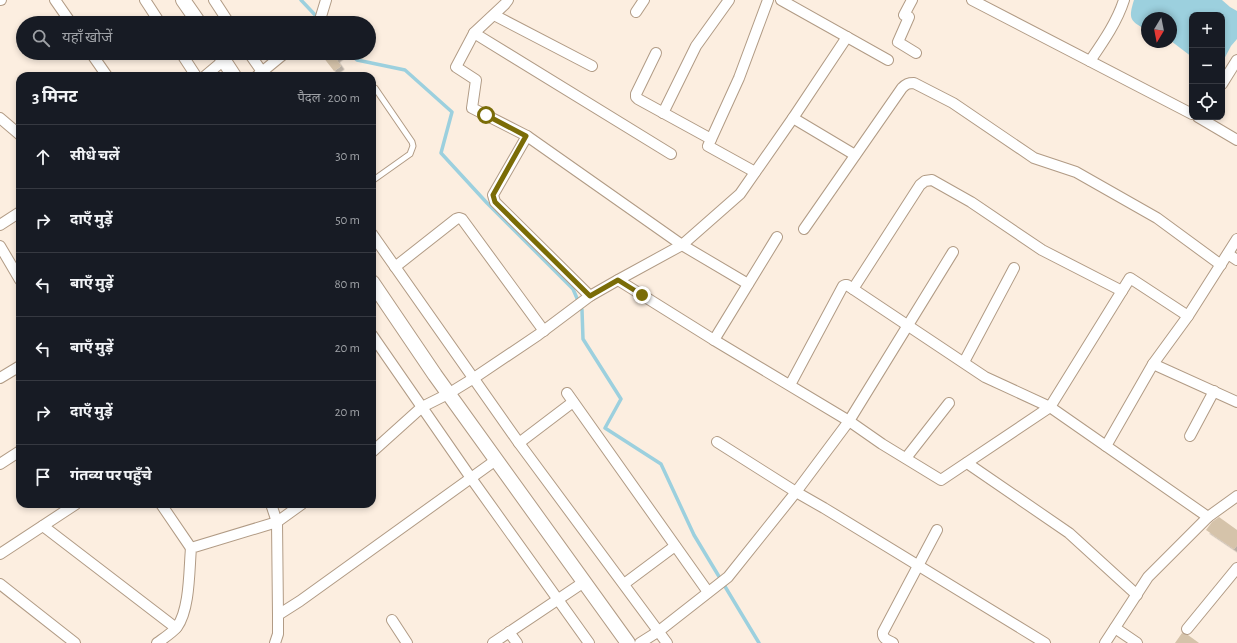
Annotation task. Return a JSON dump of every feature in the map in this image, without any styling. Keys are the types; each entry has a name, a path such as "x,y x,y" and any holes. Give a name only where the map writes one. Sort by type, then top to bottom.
{"main road":[{"path":"183,0 193,16"},
{"path":"223,60 231,72"},
{"path":"376,288 448,394 628,643"}],"street":[{"path":"55,0 66,16"},
{"path":"145,0 155,16"},
{"path":"214,0 224,16"},
{"path":"636,12 644,0"},
{"path":"663,113 696,46 728,0"},
{"path":"755,172 708,146 739,78 768,0"},
{"path":"781,0 888,60"},
{"path":"912,0 904,15 909,17 898,42 916,53"},
{"path":"972,0 1189,112"},
{"path":"1090,61 1101,46 1121,10 1124,0"},
{"path":"504,1 494,15 474,33 456,67 476,80 472,108 526,136 682,245 748,284"},
{"path":"321,16 324,4"},
{"path":"494,15 592,66"},
{"path":"474,33 671,154"},
{"path":"376,448 422,408 474,378 544,331 590,296 682,245 740,194 847,37"},
{"path":"656,53 636,94 636,97 711,138"},
{"path":"96,60 104,72"},
{"path":"185,60 193,72"},
{"path":"208,72 218,60"},
{"path":"253,60 259,72"},
{"path":"264,72 278,60"},
{"path":"1225,79 1237,60"},
{"path":"804,230 902,88 905,84 914,83 953,104 1034,158 1076,172 1157,218 1221,265"},
{"path":"0,118 16,132"},
{"path":"793,118 855,155"},
{"path":"1204,120 1237,140"},
{"path":"526,136 493,195 495,202 590,296"},
{"path":"853,289 920,185 925,180 932,180 971,202 1042,250 1122,291"},
{"path":"0,225 16,215"},
{"path":"395,267 456,219 462,219 544,331"},
{"path":"714,340 777,236"},
{"path":"1106,446 1153,364 1188,316 1237,239"},
{"path":"376,240 519,443 667,643"},
{"path":"0,246 16,273"},
{"path":"640,643 659,632 728,577 796,492 849,421 953,252"},
{"path":"1228,254 1237,260"},
{"path":"964,362 1014,268"},
{"path":"618,280 849,421 941,480 1050,408 1130,278 1188,316"},
{"path":"790,385 843,286 847,285 985,376 1050,408 1208,517"},
{"path":"376,341 471,478 589,643"},
{"path":"1153,364 1237,402"},
{"path":"1,375 16,368"},
{"path":"1190,436 1214,391"},
{"path":"567,393 708,592"},
{"path":"519,443 573,402"},
{"path":"906,458 949,403"},
{"path":"717,442 796,492 1045,643"},
{"path":"0,464 16,454"},
{"path":"278,615 300,601 496,460"},
{"path":"967,464 1070,532 1137,594"},
{"path":"1105,643 1148,577 1208,517 1236,496"},
{"path":"0,554 70,508"},
{"path":"158,643 176,628 182,618 186,604 191,548 165,508"},
{"path":"272,508 277,522 278,634 275,643"},
{"path":"191,548 277,522 296,508"},
{"path":"43,526 176,628"},
{"path":"893,643 884,638 883,632 937,530"},
{"path":"624,584 675,546"},
{"path":"1187,629 1237,568"},
{"path":"493,643 584,582"},
{"path":"0,584 75,643"},
{"path":"392,620 407,643"},
{"path":"1115,628 1136,643"},
{"path":"509,632 517,643"}],"lane":[{"path":"376,89 412,142 413,146 410,154 376,178"}],"water":[{"path":"1134,0 1222,0 1237,11 1237,39 1225,57 1225,12 1189,12 1189,55 1177,46 1177,12 1141,12 1141,26 1132,19 1131,11"}],"building":[{"path":"325,60 337,60 341,66 334,71"},
{"path":"1219,517 1237,530 1237,545 1234,549 1206,530 1212,522"},
{"path":"1182,633 1188,635 1199,643 1175,643"}],"waterway":[{"path":"301,0 316,16"},
{"path":"357,60 405,70 452,112 441,153 487,203 573,289 582,310 583,339 621,399 605,428 661,464 694,535 759,643"}],"route":[{"path":"486,115 526,136 493,195 495,202 590,296 618,280 642,295"}]}
